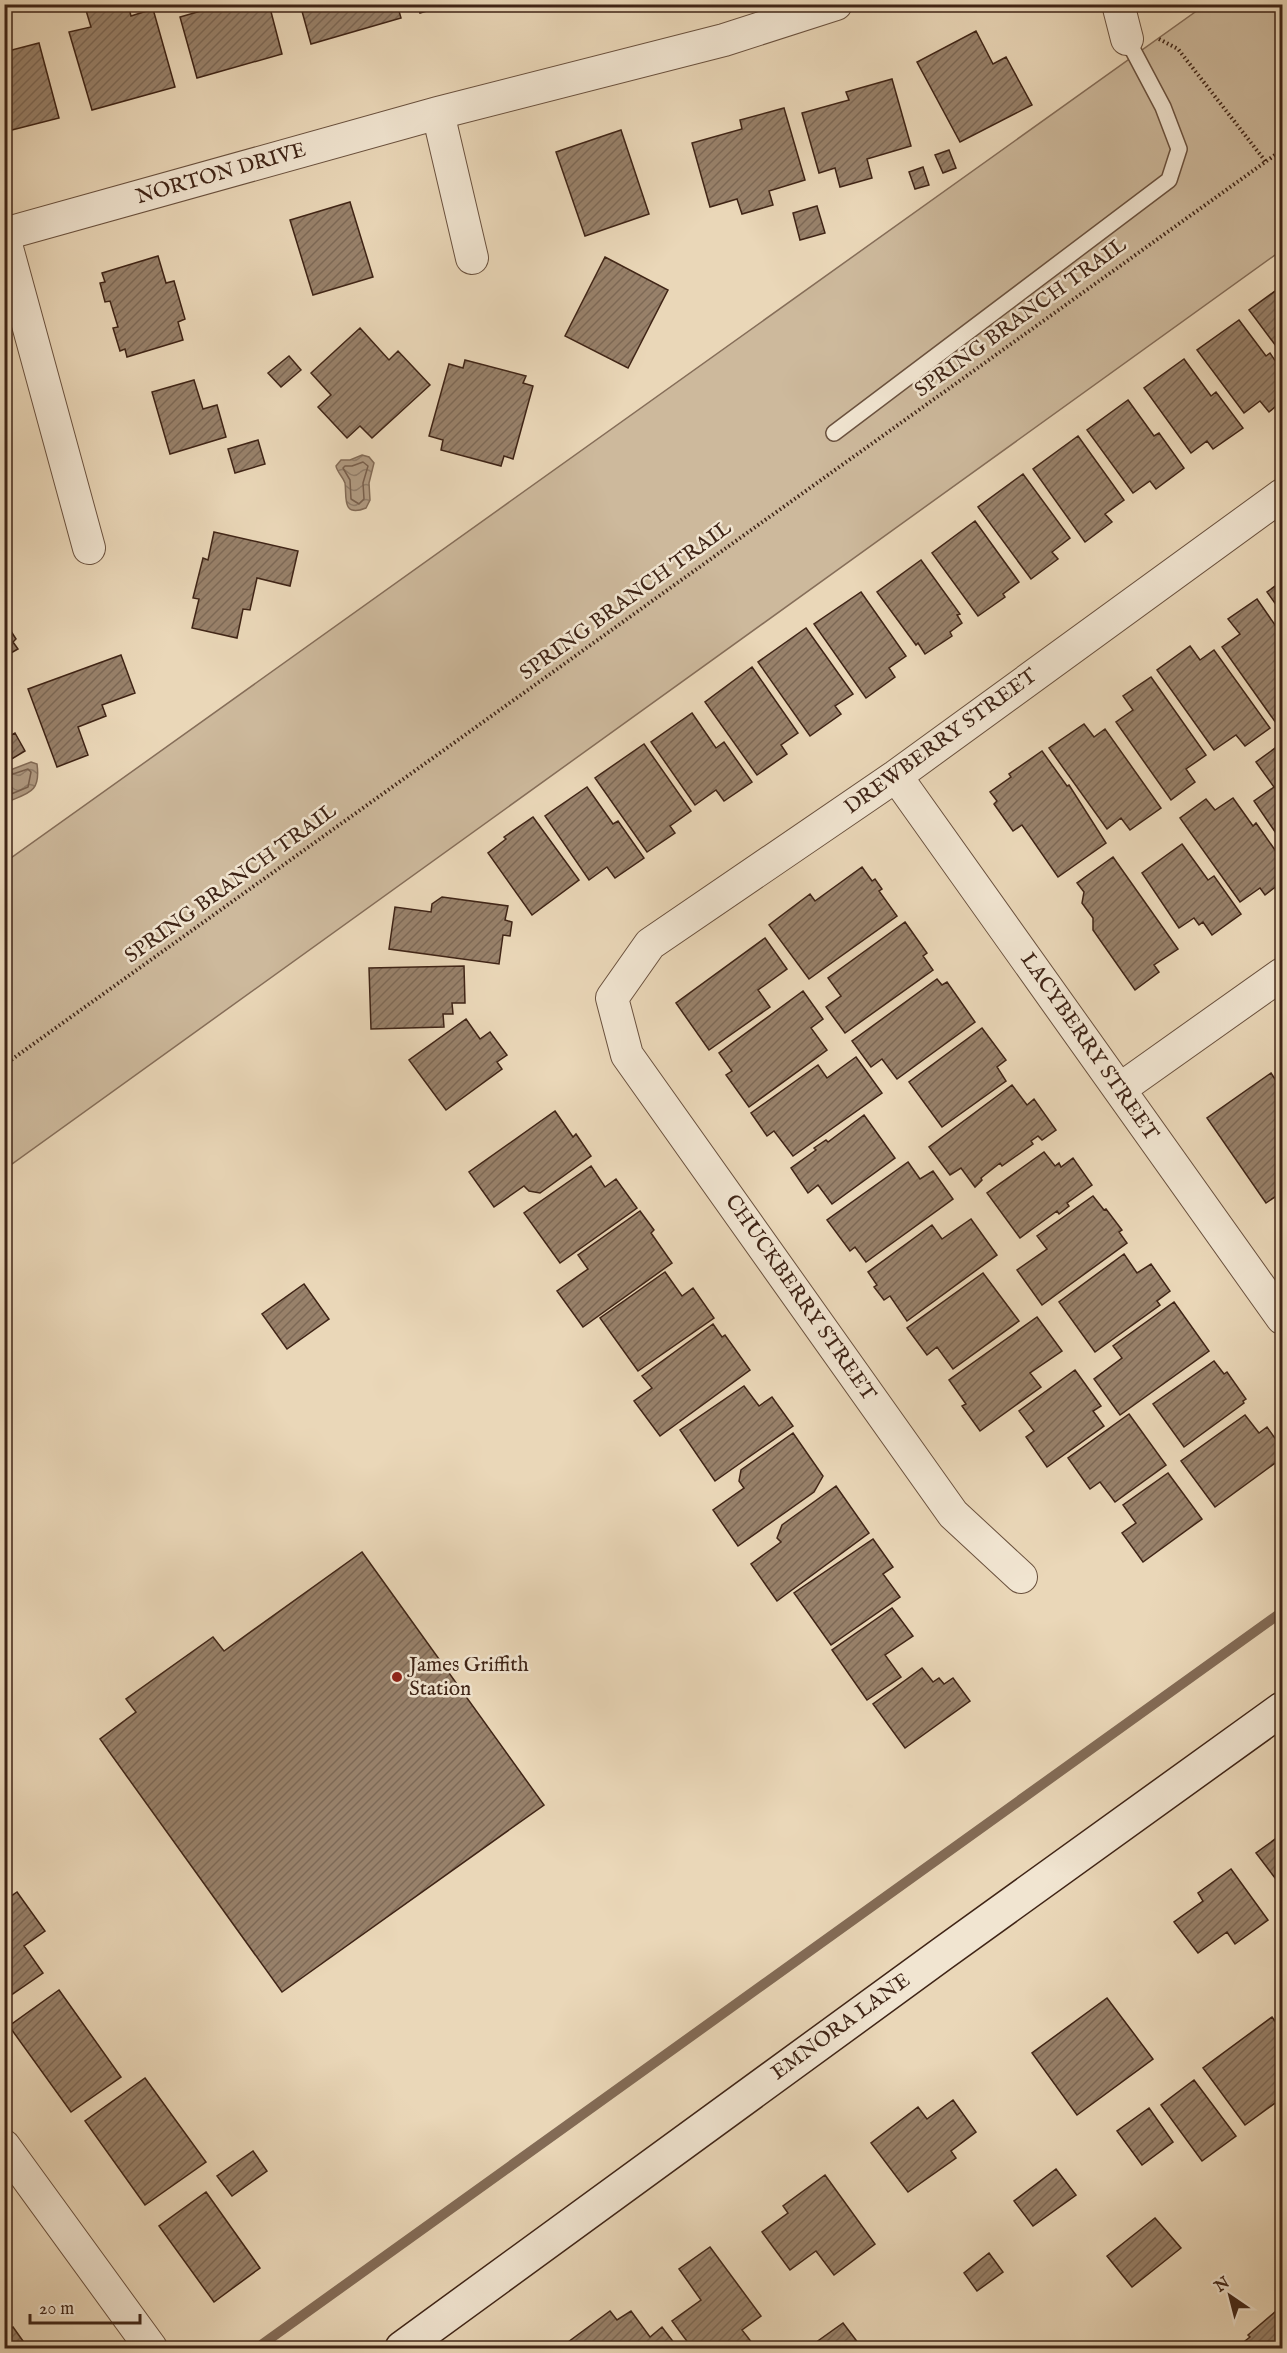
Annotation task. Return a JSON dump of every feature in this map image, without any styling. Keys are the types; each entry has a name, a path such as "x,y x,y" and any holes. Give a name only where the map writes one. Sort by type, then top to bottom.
{"street":[{"name":"NORTON DRIVE","path":"4,236 438,113 724,40 836,4"},
{"path":"1119,4 1128,39"},
{"path":"438,113 472,258"},
{"path":"4,236 89,548"},
{"name":"DREWBERRY STREET","path":"612,998 650,944 896,776 1282,495"},
{"name":"LACYBERRY STREET","path":"896,776 1282,1318"},
{"path":"1120,1089 1282,974"},
{"name":"CHUCKBERRY STREET","path":"612,998 627,1055 953,1514 1021,1577"},
{"name":"EMNORA LANE","path":"402,2349 932,1961 1282,1709"},
{"path":"4,2146 151,2349"}],"lane":[{"path":"834,433 1169,180 1179,149 1163,106 1128,39"}],"path":[{"path":"1128,39 1152,36 1178,49 1266,162"},
{"name":"SPRING BRANCH TRAIL","path":"4,1065 1282,150"}],"shaded area":[{"path":"1205,5 1282,5 1282,250 5,1169 4,863"}],"water":[{"path":"362,455 369,457 374,463 369,483 370,500 366,508 352,510 347,504 345,483 336,466 341,460 350,460"},
{"path":"31,762 37,764 38,774 35,786 27,794 5,805 5,772"}],"building":[{"path":"95,4 128,4 131,16 153,9 175,87 92,110 69,32 91,27 85,7"},
{"path":"225,4 269,4 282,54 197,78 180,17"},
{"path":"300,4 397,4 401,18 311,44"},
{"path":"417,4 450,4 420,13"},
{"path":"976,31 993,64 1006,57 1032,105 960,142 917,62"},
{"path":"39,43 59,118 4,132 4,52"},
{"path":"892,79 911,146 867,159 872,178 840,187 835,168 819,173 802,113 849,100 846,92"},
{"path":"784,108 805,180 769,191 773,205 742,214 737,199 710,207 692,143 742,129 740,120"},
{"path":"621,130 649,214 585,236 556,152"},
{"path":"949,150 956,168 943,173 935,155"},
{"path":"923,167 929,185 915,189 909,172"},
{"path":"350,202 373,277 313,295 290,220"},
{"path":"817,206 825,233 800,240 793,213"},
{"path":"158,256 166,283 174,281 185,319 178,322 183,340 127,357 125,349 120,351 113,328 118,327 110,301 105,302 100,283 105,282 102,273"},
{"path":"605,257 668,290 628,368 565,336"},
{"path":"1282,286 1282,354 1249,310"},
{"path":"1239,320 1266,356 1270,353 1282,371 1282,401 1269,412 1260,401 1244,413 1197,350"},
{"path":"360,328 389,360 398,351 430,385 372,438 360,426 347,438 318,407 331,395 311,373"},
{"path":"289,356 301,370 281,387 268,373"},
{"path":"1184,359 1211,396 1216,392 1243,428 1213,449 1207,441 1191,453 1144,388"},
{"path":"465,360 526,376 523,383 533,386 513,459 504,456 501,466 441,450 443,440 429,436 449,364 463,368"},
{"path":"194,380 203,409 217,405 226,437 170,454 152,392"},
{"path":"1128,400 1154,436 1159,433 1184,468 1156,489 1150,481 1133,493 1087,430"},
{"path":"1078,436 1124,500 1105,514 1112,522 1085,542 1033,469"},
{"path":"258,440 265,464 235,473 228,449"},
{"path":"1023,474 1070,538 1052,552 1058,559 1031,579 978,507"},
{"path":"975,521 1019,582 1003,594 1005,597 978,616 932,553"},
{"path":"214,532 298,551 290,586 257,578 250,610 243,609 237,638 192,628 199,599 193,598 203,558 208,560"},
{"path":"921,560 960,614 957,615 962,623 950,632 952,636 925,654 877,592"},
{"path":"1282,581 1282,613 1267,592"},
{"path":"861,592 906,656 889,668 895,677 866,698 814,624"},
{"path":"1257,599 1282,635 1282,718 1276,723 1222,647 1240,634 1228,619"},
{"path":"4,627 6,630 9,628 16,639 13,642 18,649 4,657"},
{"path":"806,628 853,694 835,706 841,714 810,736 758,662"},
{"path":"1190,646 1200,660 1214,650 1270,728 1245,746 1236,735 1214,750 1157,670"},
{"path":"121,655 135,693 102,705 106,716 78,727 88,755 57,767 28,689"},
{"path":"752,667 798,733 781,745 787,754 757,775 705,702"},
{"path":"1151,677 1206,755 1186,769 1195,782 1171,800 1116,722 1133,710 1123,696"},
{"path":"692,713 716,748 724,742 752,782 724,801 716,790 695,805 651,742"},
{"path":"1084,724 1094,737 1105,729 1161,808 1130,830 1121,818 1107,829 1049,748"},
{"path":"15,733 25,751 5,763 4,739"},
{"path":"1282,743 1282,842 1254,801 1274,787 1256,762"},
{"path":"644,744 691,811 670,826 675,833 647,852 595,778"},
{"path":"1042,751 1067,786 1069,785 1106,843 1058,877 1022,825 1013,831 994,804 997,801 990,792 1011,777 1009,774"},
{"path":"587,787 613,824 618,821 644,858 615,878 607,867 589,880 545,816"},
{"path":"1233,798 1253,826 1256,823 1282,860 1282,882 1265,895 1260,888 1240,902 1180,818 1206,799 1215,810"},
{"path":"533,817 579,880 532,915 488,853 506,839 504,837"},
{"path":"1182,844 1208,880 1214,876 1241,914 1212,935 1203,922 1199,925 1194,918 1179,928 1142,873"},
{"path":"1113,857 1178,949 1154,965 1159,972 1135,990 1093,930 1093,918 1082,903 1084,892 1077,883"},
{"path":"862,867 872,881 875,879 882,889 879,891 897,916 809,979 769,925 810,894 815,901"},
{"path":"442,897 508,906 505,920 512,922 510,936 503,935 499,964 389,949 395,907 431,912 432,904"},
{"path":"905,922 927,953 923,956 933,970 845,1033 826,1007 841,996 828,978"},
{"path":"765,938 787,969 758,990 770,1007 709,1050 676,1003"},
{"path":"464,966 465,1003 452,1003 453,1014 443,1014 444,1027 371,1029 369,968"},
{"path":"937,979 942,985 947,982 975,1022 897,1079 882,1059 871,1067 852,1041"},
{"path":"803,991 823,1019 811,1028 827,1050 749,1107 726,1075 732,1071 719,1053"},
{"path":"466,1019 480,1039 490,1032 507,1055 497,1062 502,1069 446,1110 409,1060"},
{"path":"982,1028 1006,1060 997,1067 1006,1081 942,1127 909,1082"},
{"path":"856,1057 882,1093 793,1156 774,1131 767,1136 751,1113 818,1065 827,1078"},
{"path":"1282,1061 1282,1076 1276,1066"},
{"path":"1271,1073 1282,1090 1282,1192 1266,1203 1207,1118"},
{"path":"1012,1085 1027,1105 1034,1099 1056,1130 1042,1140 1038,1136 1031,1141 1033,1144 1002,1166 1000,1163 981,1178 982,1180 975,1187 961,1168 950,1175 929,1147"},
{"path":"555,1111 573,1137 576,1134 591,1156 540,1193 529,1191 524,1186 494,1207 469,1172"},
{"path":"864,1115 895,1158 832,1204 818,1185 808,1193 791,1168 816,1150 814,1148 826,1140 828,1142"},
{"path":"1044,1152 1055,1166 1059,1163 1061,1167 1073,1158 1092,1185 1067,1203 1069,1206 1059,1214 1057,1211 1020,1238 987,1193"},
{"path":"908,1162 920,1179 933,1171 953,1199 866,1262 855,1247 850,1251 827,1220"},
{"path":"591,1166 605,1187 616,1179 637,1208 560,1263 524,1213"},
{"path":"1093,1196 1122,1230 1119,1232 1127,1243 1042,1305 1017,1270 1047,1249 1037,1236"},
{"path":"640,1211 654,1230 651,1233 672,1263 583,1327 557,1291 588,1269 578,1255"},
{"path":"971,1219 997,1255 907,1321 890,1296 884,1300 874,1287 877,1285 868,1272 932,1225 942,1239"},
{"path":"1124,1254 1137,1273 1151,1264 1170,1291 1157,1301 1160,1305 1095,1352 1059,1302"},
{"path":"665,1272 682,1296 693,1288 714,1318 638,1371 600,1318"},
{"path":"983,1273 1019,1321 953,1369 937,1347 927,1355 907,1328"},
{"path":"304,1284 329,1319 287,1349 262,1314"},
{"path":"1174,1302 1209,1351 1120,1415 1094,1379 1122,1358 1113,1346"},
{"path":"1037,1317 1062,1351 1030,1373 1041,1387 980,1431 962,1406 966,1404 949,1380"},
{"path":"713,1324 722,1337 725,1335 750,1370 660,1436 634,1401 652,1388 642,1376"},
{"path":"1214,1361 1224,1374 1227,1372 1246,1399 1244,1403 1184,1447 1153,1404"},
{"path":"1075,1370 1101,1406 1093,1411 1104,1426 1047,1467 1026,1437 1034,1431 1019,1411"},
{"path":"744,1386 759,1406 772,1397 793,1426 715,1481 680,1430"},
{"path":"1129,1414 1166,1465 1115,1502 1100,1482 1090,1489 1068,1458"},
{"path":"1245,1415 1259,1433 1267,1427 1282,1448 1282,1458 1215,1507 1181,1461"},
{"path":"793,1433 823,1476 814,1492 738,1546 713,1510 744,1488 739,1481 741,1470"},
{"path":"1168,1473 1202,1519 1143,1562 1122,1533 1136,1523 1123,1505"},
{"path":"836,1486 869,1533 777,1601 751,1564 781,1542 777,1538 782,1525"},
{"path":"873,1539 893,1567 883,1574 900,1597 831,1645 794,1593"},
{"path":"362,1552 544,1805 282,1992 100,1739 136,1712 126,1699 213,1637 224,1651"},
{"path":"892,1608 913,1636 885,1655 901,1677 867,1700 832,1650"},
{"path":"922,1668 933,1682 939,1678 944,1684 953,1678 970,1701 905,1748 873,1704"},
{"path":"1282,1834 1282,1872 1275,1878 1256,1853"},
{"path":"1231,1869 1268,1920 1235,1944 1227,1932 1198,1953 1174,1922 1203,1901 1198,1893"},
{"path":"17,1892 45,1931 24,1946 43,1973 4,2000 4,1901"},
{"path":"59,1990 121,2077 71,2112 9,2026"},
{"path":"1107,1998 1153,2059 1077,2115 1032,2053"},
{"path":"1272,2017 1282,2031 1282,2098 1245,2125 1203,2068"},
{"path":"145,2078 206,2162 145,2205 85,2121"},
{"path":"1194,2080 1236,2136 1202,2161 1161,2105"},
{"path":"953,2100 976,2132 951,2151 956,2158 908,2192 871,2143 918,2107 927,2119"},
{"path":"1149,2108 1173,2142 1142,2165 1117,2131"},
{"path":"253,2151 267,2171 232,2196 217,2176"},
{"path":"1056,2169 1076,2195 1033,2226 1014,2201"},
{"path":"825,2175 875,2244 834,2275 816,2251 790,2270 762,2232 788,2213 783,2206"},
{"path":"206,2192 260,2268 214,2302 159,2226"},
{"path":"1155,2218 1181,2248 1132,2287 1107,2256"},
{"path":"710,2247 761,2316 742,2330 756,2348 692,2348 672,2321 701,2300 679,2269"},
{"path":"989,2253 1003,2272 977,2291 964,2273"},
{"path":"1282,2306 1282,2348 1236,2348 1250,2337 1248,2335"},
{"path":"610,2311 617,2320 631,2311 650,2337 662,2327 678,2348 560,2348"},
{"path":"843,2323 862,2348 808,2348"},
{"path":"13,2327 28,2348 4,2348 4,2333"}],"waterway":[{"path":"257,2348 1282,1612"}],"place":[{"name":"James Griffith Station","path":"397,1677"}]}
